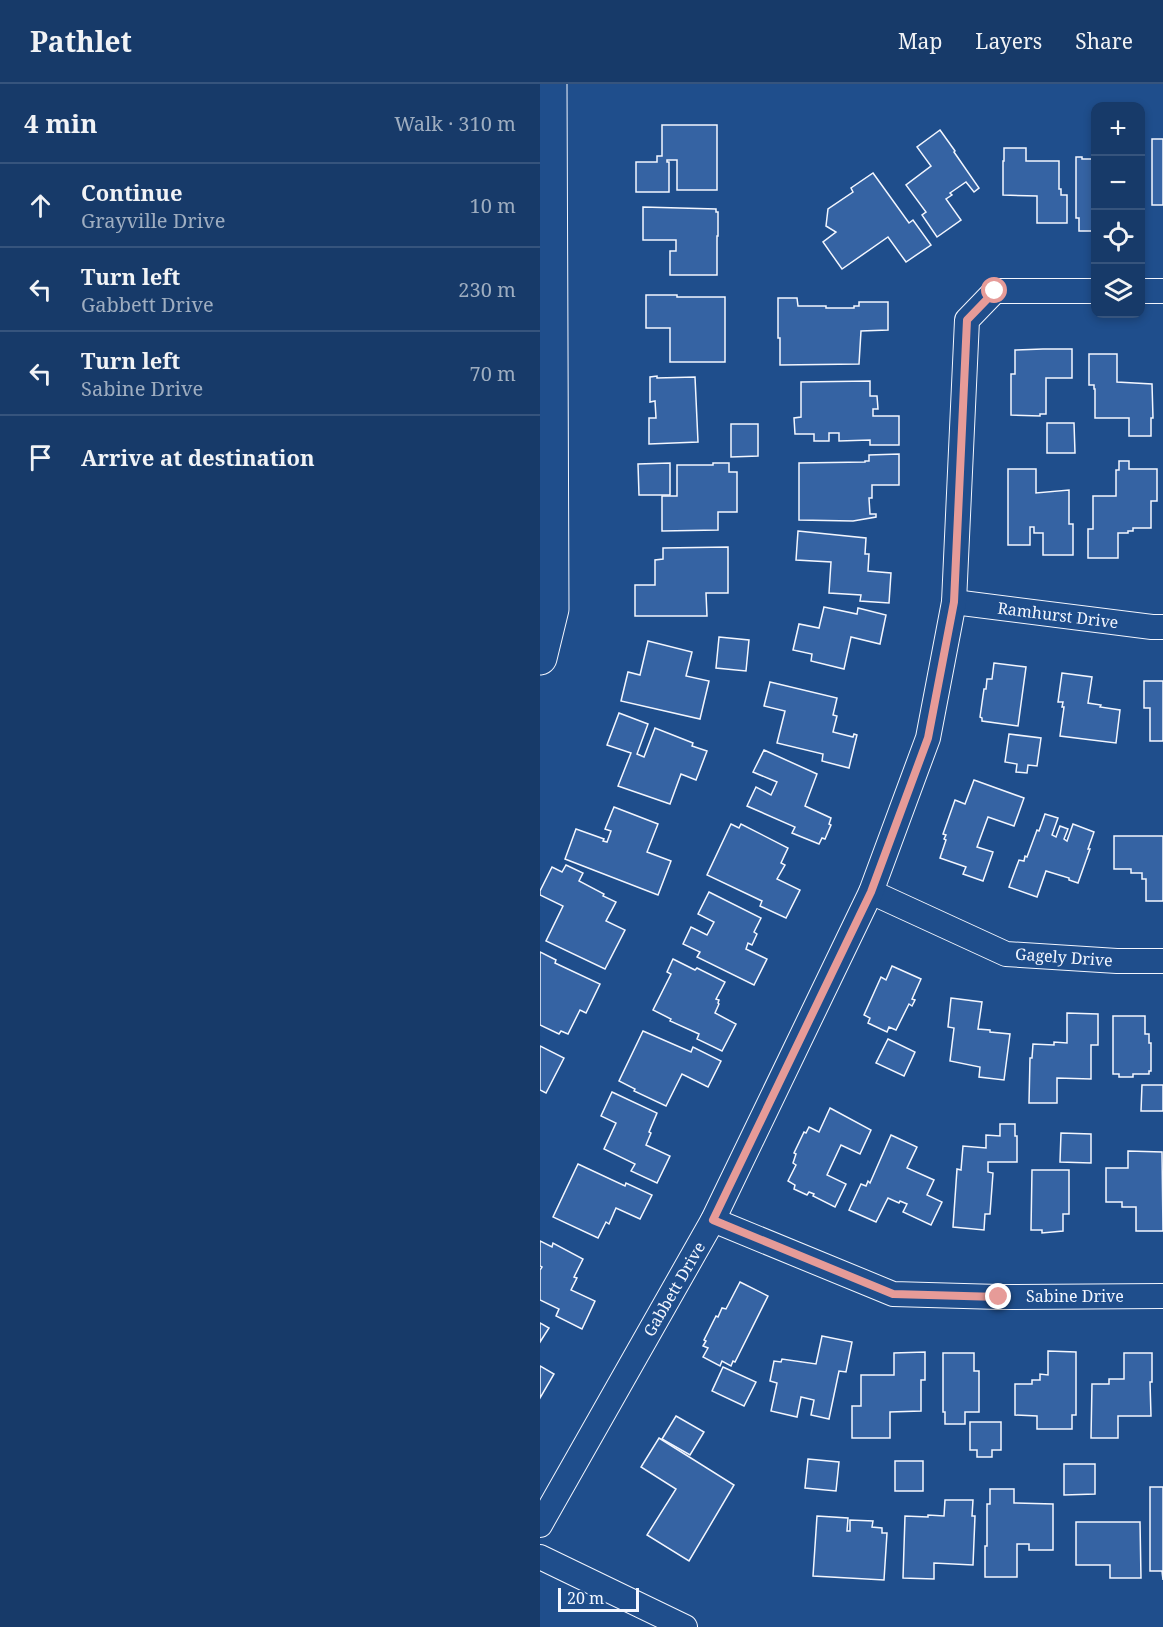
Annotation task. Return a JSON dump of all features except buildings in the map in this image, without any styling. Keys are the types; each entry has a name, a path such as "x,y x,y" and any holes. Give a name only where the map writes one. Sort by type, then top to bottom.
{"street":[{"path":"540,658 552,609 545,279 550,84"},
{"name":"Gabbett Drive","path":"540,1525 713,1220 871,892 928,738 954,602 967,320 995,291 1091,291"},
{"path":"1145,291 1163,291"},
{"name":"Ramhurst Drive","path":"954,602 1163,627"},
{"name":"Gagely Drive","path":"871,892 1006,954 1117,961 1163,961"},
{"name":"Sabine Drive","path":"713,1220 893,1294 999,1297 1163,1296"},
{"path":"540,1557 685,1627"}],"route":[{"path":"995,291 967,320 954,602 928,738 871,892 713,1220 893,1294 999,1297"}]}
